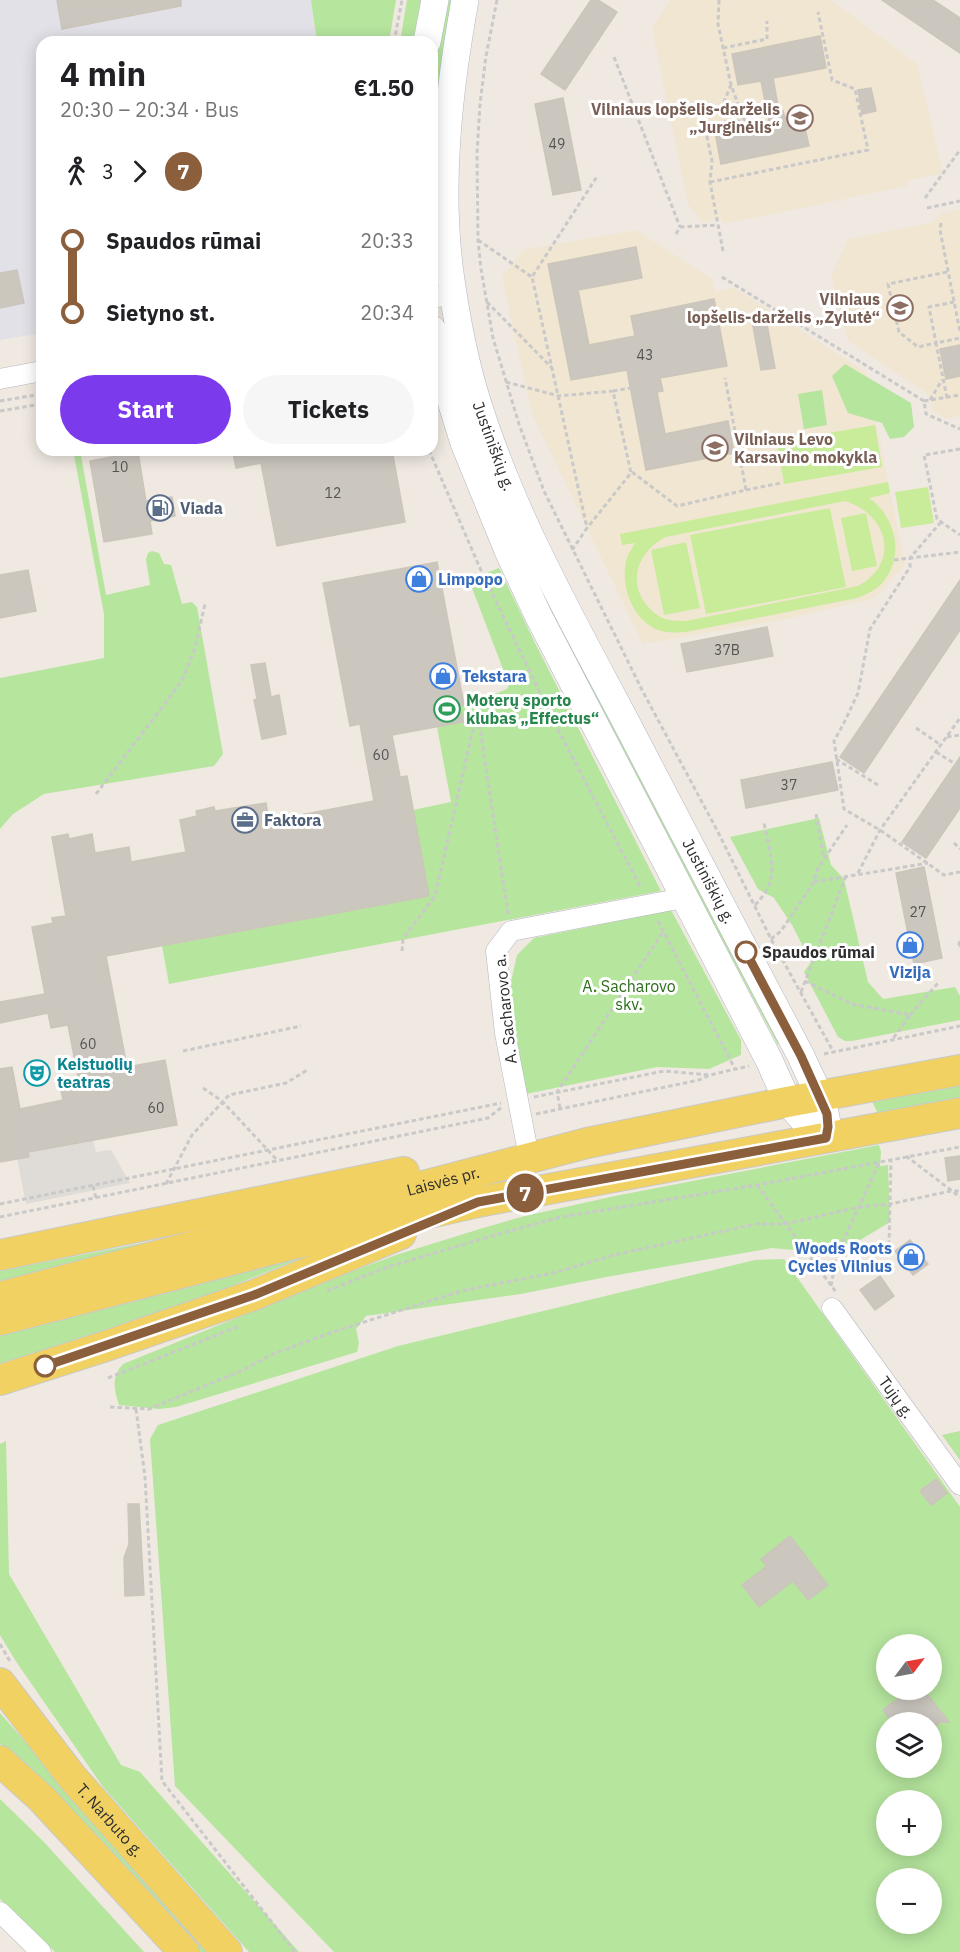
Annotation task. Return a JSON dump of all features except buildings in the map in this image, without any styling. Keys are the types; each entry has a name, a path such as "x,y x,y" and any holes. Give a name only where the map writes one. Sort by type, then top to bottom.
{"main road":[{"path":"428,36 435,0"},
{"name":"Justiniškių g.","path":"438,353 464,442 509,553 538,615 770,1062 787,1102 812,1129 826,1138 827,1114 801,1056 546,571 499,464 477,400 462,340 443,296 447,242 447,130 457,44 465,0"},
{"name":"Laisvės pr.","path":"0,1320 48,1296 529,1157 586,1143 787,1102 960,1070"},
{"name":"Laisvės pr.","path":"0,1297 48,1296 478,1202 960,1113"},
{"path":"0,1255 408,1171 494,1167"},
{"name":"Laisvės pr.","path":"0,1380 254,1295 478,1202"},
{"name":"T. Narbuto g.","path":"0,1683 72,1777 227,1952"},
{"name":"T. Narbuto g.","path":"0,1761 42,1799 184,1952"}],"street":[{"path":"0,379 36,372"},
{"name":"A. Sacharovo a.","path":"529,1157 512,1101 496,951 511,931 683,898"},
{"name":"Tujų g.","path":"832,1308 960,1485"},
{"path":"0,1912 41,1952"}],"path":[{"path":"395,36 402,0"},
{"path":"497,0 486,56 480,104 477,153 478,240 493,338 519,424 543,491 642,690 771,939 834,1053"},
{"path":"719,0 718,24 731,85 744,120 705,127 712,161 710,182 723,251"},
{"path":"710,182 868,150 855,89 832,80 818,12"},
{"path":"723,48 767,39 767,21"},
{"path":"614,57 680,227"},
{"path":"726,123 723,104 731,85"},
{"path":"925,198 960,150"},
{"path":"532,277 598,175"},
{"path":"927,208 960,201"},
{"path":"941,223 940,231 947,272 960,332"},
{"path":"680,227 718,225"},
{"path":"676,234 680,227"},
{"path":"478,240 532,277 587,528"},
{"path":"947,272 888,284 899,332 918,347 960,338"},
{"path":"722,277 924,401 960,395"},
{"path":"486,301 552,368"},
{"path":"947,398 929,307 954,302"},
{"path":"725,378 746,490"},
{"path":"930,401 943,379"},
{"path":"506,382 559,396 631,388"},
{"path":"572,550 631,473 613,391"},
{"path":"0,401 36,395"},
{"path":"924,401 926,414 960,429"},
{"path":"0,411 36,405"},
{"path":"960,449 924,455 937,519 960,536"},
{"path":"432,456 479,566 540,692 735,1069"},
{"path":"630,471 677,506 781,483"},
{"path":"941,522 910,558 910,567 870,629 858,693 834,741 844,809 880,830 944,875 960,872"},
{"path":"894,560 960,552"},
{"path":"96,794 182,681 195,648 205,604"},
{"path":"402,951 403,939 435,896 477,705 511,931"},
{"path":"858,873 880,830 960,718"},
{"path":"916,728 941,746"},
{"path":"947,737 960,735"},
{"path":"936,752 960,767"},
{"path":"836,759 878,785"},
{"path":"816,814 824,859"},
{"path":"755,905 764,896 772,881 773,872 764,824"},
{"path":"771,939 781,931 814,882 818,868 847,825"},
{"path":"954,843 960,849"},
{"path":"814,882 928,863"},
{"path":"801,993 846,876"},
{"path":"560,1109 557,1092 663,932"},
{"path":"960,941 958,946 960,946"},
{"path":"805,981 852,1004 910,1015"},
{"path":"892,1041 910,1015 938,983"},
{"path":"183,1051 301,1026"},
{"path":"801,1056 834,1053 960,1026"},
{"path":"512,1101 535,1114 699,1080 710,1075 770,1062"},
{"path":"166,1184 192,1136 228,1095 286,1083 309,1069"},
{"path":"0,1204 664,1071 710,1075"},
{"path":"203,1088 222,1101 278,1161"},
{"path":"0,1217 488,1118 512,1101"},
{"path":"322,1293 388,1267 561,1217 757,1185 960,1147"},
{"path":"906,1156 960,1197"},
{"path":"889,1245 891,1159"},
{"path":"757,1185 831,1286 837,1254 879,1162"},
{"path":"93,1186 96,1198"},
{"path":"110,1407 149,1409 241,1371 273,1354 327,1334 461,1291 553,1273 618,1254 756,1224 785,1224 859,1207 890,1204 960,1191"},
{"path":"108,1378 241,1325"},
{"path":"136,1409 145,1477 162,1781 296,1952"}],"shaded area":[{"path":"0,0 311,0 315,36 36,36 36,334 0,340"},
{"name":"Vilniaus lopšelis-darželis „Jurginėlis“","path":"670,0 831,0 917,64 943,173 906,181 907,186 723,224 722,219 702,222 688,204 652,28"},
{"name":"Vilniaus lopšelis-darželis „Zylutė“","path":"960,209 960,416 946,419 932,410 928,394 848,341 831,276 848,239 931,223 940,214"},
{"name":"Vilniaus Levo Karsavino mokykla","path":"636,230 712,279 715,292 734,288 866,372 905,565 875,598 782,620 643,644 532,414 502,277 523,250"},
{"path":"93,1140 96,1152 111,1150 130,1183 26,1204 17,1159 28,1152"}],"green space":[{"path":"311,0 396,0 390,36 316,36"},
{"path":"407,0 421,0 414,36 401,36"},
{"path":"445,0 452,0 438,85 438,40"},
{"path":"448,337 545,597 780,1043 778,1045 538,594"},
{"path":"845,364 911,403 914,427 904,437 890,439 882,423 848,413 832,376"},
{"path":"822,390 827,425 804,429 798,394"},
{"path":"875,425 882,467 784,484 777,442"},
{"path":"74,456 81,456 106,595 150,585 146,559 148,553 152,551 159,553 164,564 171,565 182,604 192,602 197,607 223,754 214,766 44,794 13,814 0,829 0,678 104,658 104,614"},
{"path":"888,482 890,493 869,498 887,517 895,541 895,553 887,577 876,589 857,598 686,632 671,632 657,630 649,625 636,612 631,603 625,583 625,564 635,543 622,545 620,534","holes":["845,501 860,507 879,528 884,540 884,552 880,565 872,576 858,586 686,621 668,620 658,615 645,603 640,593 637,584 639,565 650,549 666,537"]},
{"path":"928,487 934,523 901,528 895,492"},
{"path":"830,508 846,587 706,614 690,535"},
{"path":"866,513 877,566 852,571 841,518"},
{"path":"686,542 700,608 664,615 651,550"},
{"path":"499,568 661,891 169,984 162,946 429,896 413,810 451,802 437,727 460,706 507,689 509,685 469,580"},
{"path":"819,818 831,865 844,879 868,982 883,999 955,987 960,996 960,1020 852,1041 845,1041 838,1037 804,972 811,962 792,925 774,898 758,889 730,837"},
{"name":"A. Sacharovo skv.","path":"671,910 741,1040 741,1055 709,1069 657,1067 526,1094 509,991 517,955 534,938"},
{"path":"960,1080 960,1100 879,1116 870,1097"},
{"path":"879,1145 880,1166 888,1165 890,1222 837,1254 772,1248 521,1294 366,1316 356,1329 359,1343 357,1352 176,1407 159,1409 119,1405 115,1379 123,1364 396,1255 525,1216 615,1196"},
{"path":"203,1231 0,1285 0,1271"},
{"path":"332,1246 171,1310 0,1367 0,1335"},
{"path":"784,1259 960,1507 960,1952 334,1952 175,1786 150,1439 158,1425 398,1346 755,1260"},
{"path":"960,1431 960,1460 942,1435"},
{"path":"6,1441 9,1574 121,1765 140,1772 299,1952 249,1952 103,1787 0,1635 0,1444"},
{"path":"0,1713 211,1952 200,1952 103,1845 0,1744"},
{"path":"0,1799 43,1841 144,1952 55,1952 0,1899"}],"bus line":[{"name":"7","path":"45,1366 254,1295 478,1202 826,1138 827,1114 801,1056 746,952"}],"place":[{"name":"Vilniaus lopšelis-darželis „Jurginėlis“","path":"800,118"},
{"name":"Vilniaus lopšelis-darželis „Zylutė“","path":"900,308"},
{"name":"Vilniaus Levo Karsavino mokykla","path":"715,448"},
{"name":"Viada","path":"160,508"},
{"name":"Limpopo","path":"419,579"},
{"name":"Tekstara","path":"443,676"},
{"name":"Moterų sporto klubas „Effectus“","path":"447,709"},
{"name":"Faktora","path":"245,820"},
{"name":"Vizija","path":"910,945"},
{"name":"Spaudos rūmai","path":"746,952"},
{"name":"Keistuolių teatras","path":"37,1073"},
{"name":"Woods Roots Cycles Vilnius","path":"911,1257"}]}
